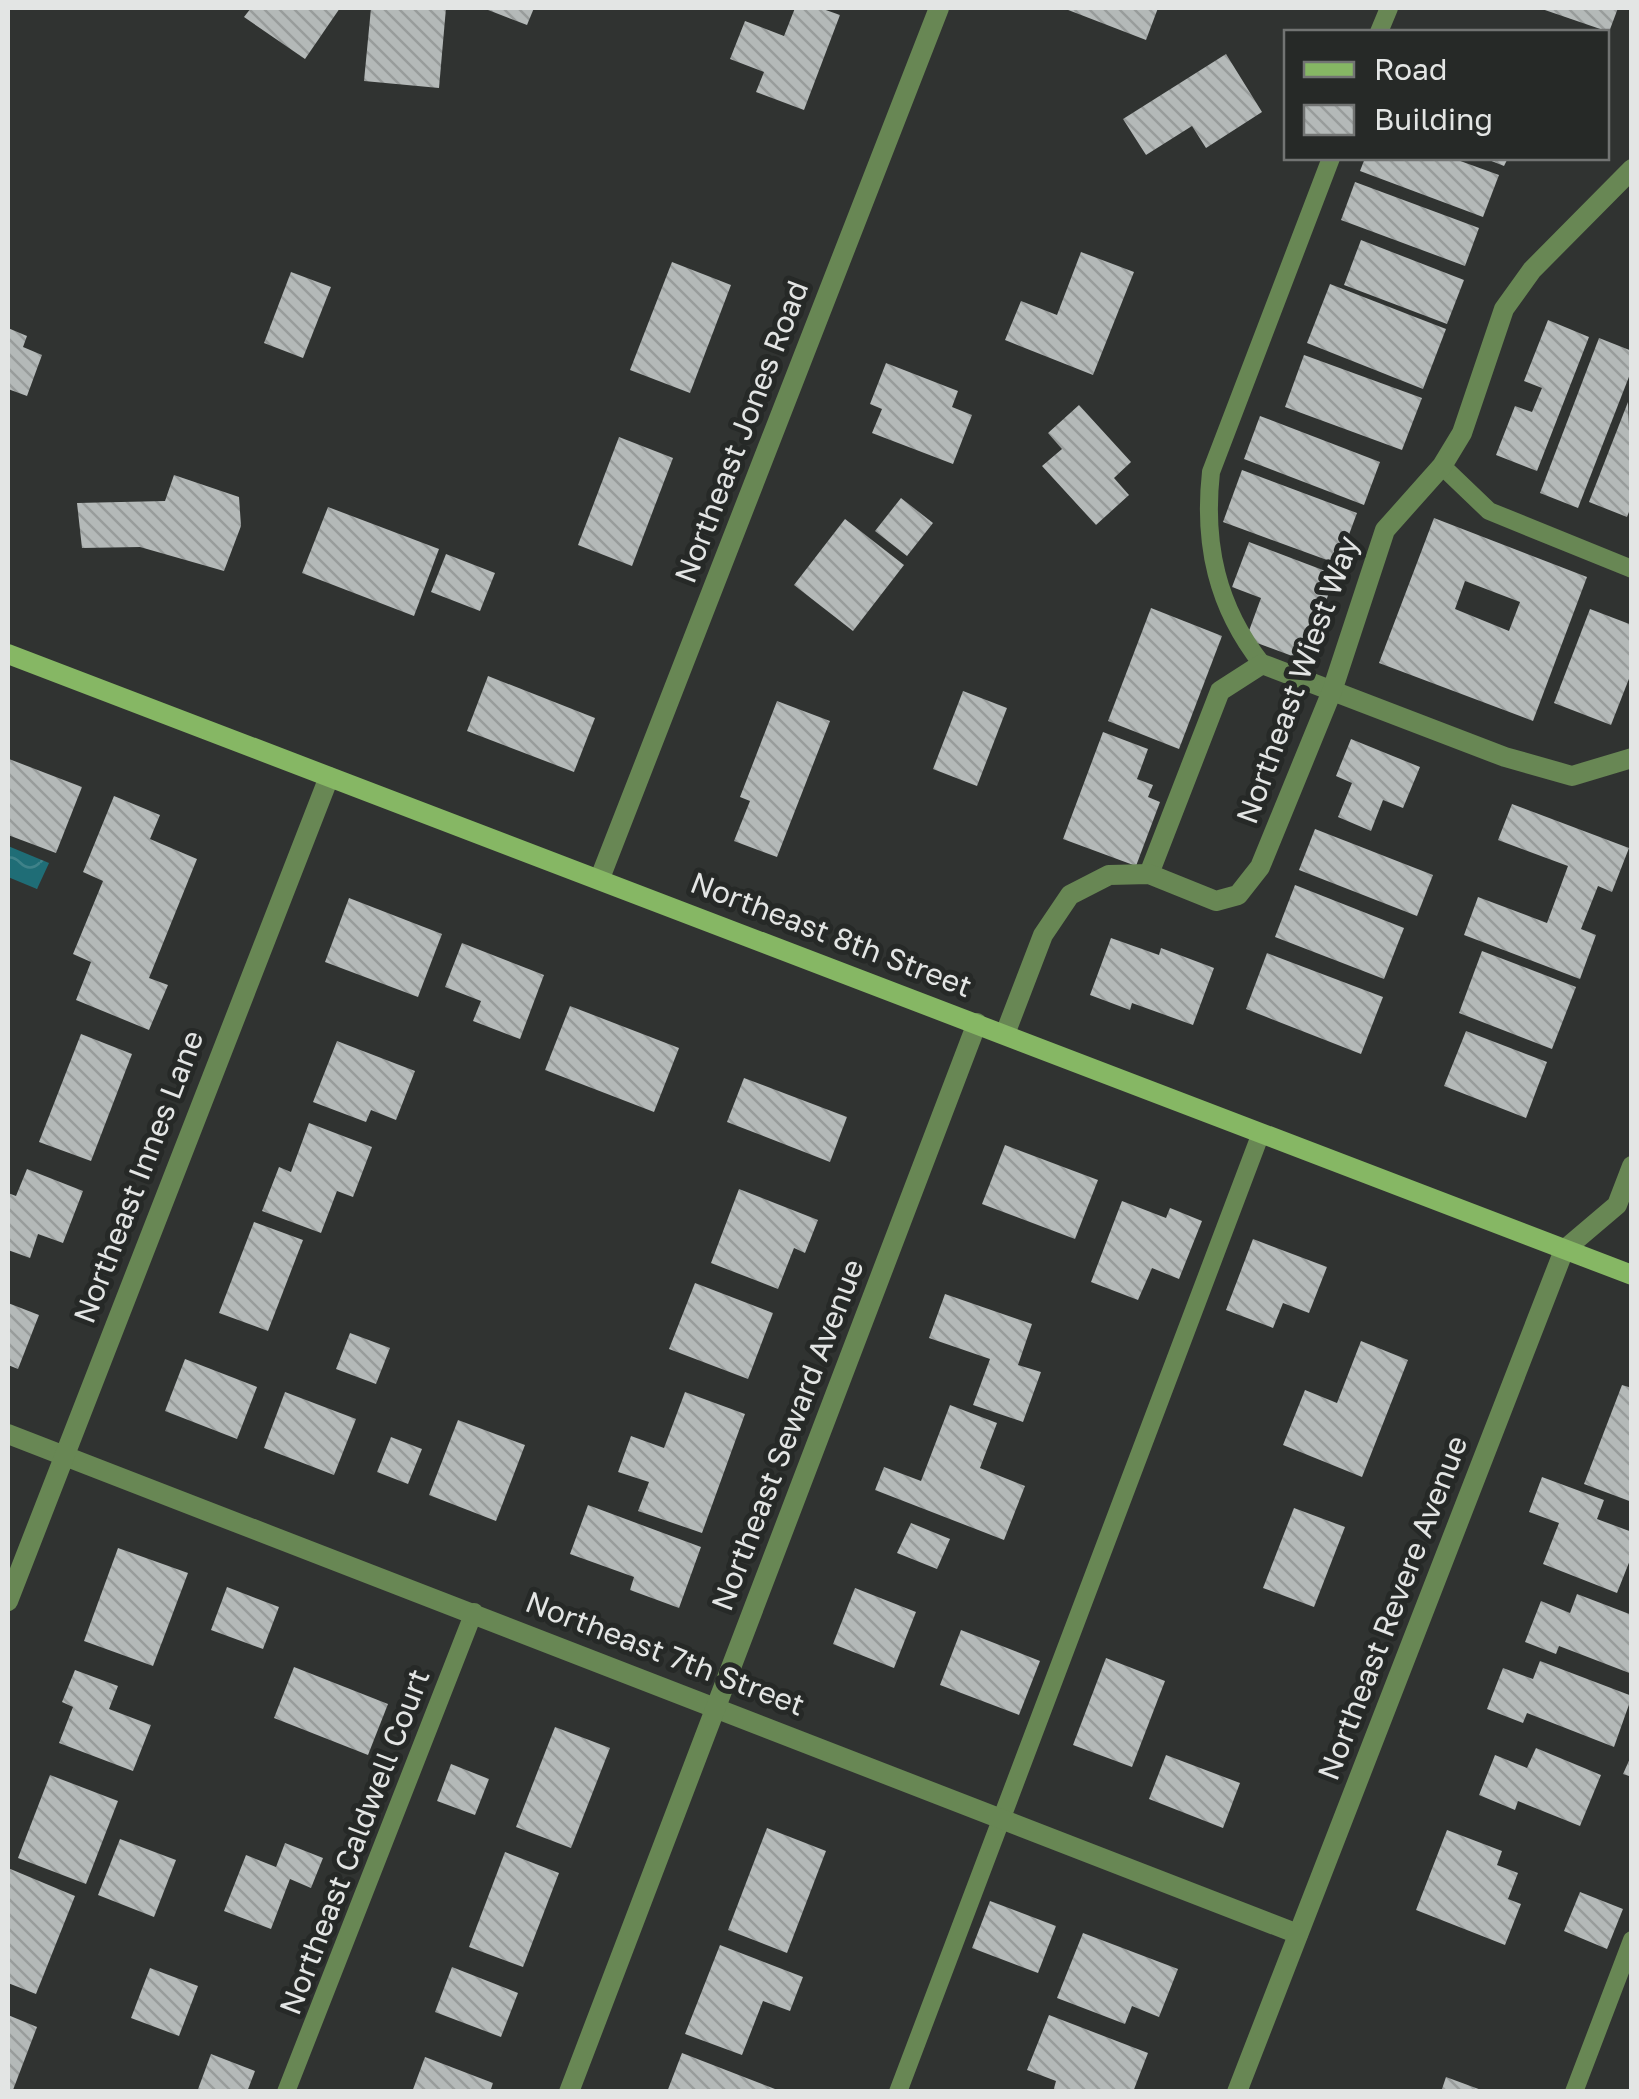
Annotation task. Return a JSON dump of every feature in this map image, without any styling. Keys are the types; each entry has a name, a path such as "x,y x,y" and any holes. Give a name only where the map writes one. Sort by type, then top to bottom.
{"main road":[{"name":"Northeast 8th Street","path":"8,654 1632,1275"}],"street":[{"name":"Northeast Jones Road","path":"600,878 939,8"},
{"name":"Northeast Wiest Way","path":"1005,1034 1043,935 1070,895 1109,875 1149,874 1216,901 1238,895 1260,867 1332,691 1385,530 1442,466 1462,433 1504,309 1532,270 1632,169"},
{"path":"1149,874 1220,691 1262,664 1505,757 1572,776 1632,758"},
{"name":"Northeast Innes Lane","path":"8,1600 329,777"},
{"name":"Northeast Seward Avenue","path":"570,2092 977,1023"},
{"name":"Northeast Revere Avenue","path":"1237,2092 1564,1250 1616,1205 1632,1166"},
{"name":"Northeast 7th Street","path":"8,1434 1298,1934"}],"lane":[{"path":"1262,664 1238,633 1215,570 1206,521 1211,472 1330,160"},
{"path":"1442,466 1489,512 1632,569"},
{"path":"898,2092 1261,1133"},
{"name":"Northeast Caldwell Court","path":"286,2092 474,1612"},
{"path":"1574,2092 1632,1940"}],"water":[{"path":"8,846 49,863 37,889 8,877"}],"building":[{"path":"251,8 340,8 305,59 244,17"},
{"path":"371,8 446,8 439,88 364,81"},
{"path":"483,8 534,8 527,25"},
{"path":"795,8 820,8 840,15 804,110 756,92 764,72 730,59 745,21 784,36"},
{"path":"1063,8 1158,8 1146,40"},
{"path":"1539,8 1618,8 1609,32"},
{"path":"1226,54 1262,112 1206,148 1192,126 1146,155 1123,119"},
{"path":"1364,160 1458,160 1499,175 1483,217 1360,171"},
{"path":"1355,182 1479,228 1465,266 1341,220"},
{"path":"1361,240 1464,280 1447,324 1344,285"},
{"path":"1081,252 1134,272 1093,375 1005,340 1021,301 1057,315"},
{"path":"672,262 731,285 690,393 630,370"},
{"path":"291,272 331,287 303,358 264,343"},
{"path":"1330,284 1446,329 1423,389 1307,343"},
{"path":"1548,320 1589,337 1537,471 1496,455 1515,406 1532,412 1542,388 1524,381"},
{"path":"8,328 27,336 23,347 42,355 27,396 8,389"},
{"path":"1599,338 1632,351 1632,369 1578,508 1540,493"},
{"path":"1304,355 1422,398 1402,450 1285,407"},
{"path":"886,363 958,391 952,407 972,415 953,464 872,433 882,409 870,404"},
{"path":"1628,402 1632,504 1627,517 1589,502"},
{"path":"1079,405 1131,462 1114,478 1129,495 1096,525 1042,466 1062,449 1048,433"},
{"path":"1260,416 1380,462 1364,505 1244,459"},
{"path":"619,437 673,458 632,566 578,545"},
{"path":"1242,470 1357,513 1338,564 1223,522"},
{"path":"174,475 239,497 241,526 224,571 140,547 82,548 77,503 165,501"},
{"path":"901,498 933,523 907,556 875,531"},
{"path":"328,507 439,549 414,616 302,573"},
{"path":"1434,518 1587,577 1533,721 1379,663","holes":["1465,581 1520,602 1509,631 1455,609"]},
{"path":"845,519 904,565 853,631 794,585"},
{"path":"1249,542 1336,575 1303,660 1246,639 1261,598 1232,587"},
{"path":"446,554 495,573 480,611 431,592"},
{"path":"1151,608 1222,636 1179,749 1108,721"},
{"path":"1590,609 1632,625 1632,671 1611,725 1554,703"},
{"path":"488,676 595,718 574,772 467,731"},
{"path":"963,691 1007,708 977,786 933,769"},
{"path":"777,701 830,721 777,857 734,841 750,801 740,797"},
{"path":"1103,732 1148,749 1137,779 1153,785 1148,797 1160,802 1136,866 1063,839"},
{"path":"1351,739 1420,767 1403,808 1383,800 1371,831 1338,817 1352,783 1336,776"},
{"path":"9,759 82,787 56,853 8,835"},
{"path":"114,796 160,815 150,839 197,859 149,978 168,985 149,1030 76,1000 91,962 73,954 103,881 83,872"},
{"path":"1512,804 1629,848 1612,892 1598,886 1581,929 1596,935 1580,979 1464,935 1478,897 1547,923 1568,866 1498,840"},
{"path":"1315,829 1433,875 1417,916 1299,870"},
{"path":"1295,885 1404,928 1384,979 1275,937"},
{"path":"349,898 442,934 418,997 325,962"},
{"path":"1111,938 1159,955 1161,948 1214,968 1193,1025 1132,1003 1130,1010 1090,995"},
{"path":"462,943 544,975 520,1039 473,1021 481,1001 445,987"},
{"path":"1482,951 1576,987 1552,1049 1459,1013"},
{"path":"1267,953 1383,997 1361,1054 1246,1009"},
{"path":"570,1006 679,1048 654,1112 545,1070"},
{"path":"1466,1031 1547,1062 1526,1118 1444,1086"},
{"path":"81,1034 132,1054 91,1161 39,1142"},
{"path":"337,1041 415,1071 396,1120 371,1110 366,1122 313,1102"},
{"path":"744,1078 847,1117 830,1162 727,1122"},
{"path":"309,1123 372,1147 353,1197 337,1191 321,1233 262,1211 279,1167 291,1172"},
{"path":"1005,1145 1098,1180 1075,1239 982,1204"},
{"path":"27,1169 83,1191 63,1243 38,1234 30,1258 8,1250 8,1193 16,1196"},
{"path":"739,1189 818,1220 805,1253 794,1248 778,1289 711,1263"},
{"path":"1122,1201 1166,1218 1170,1208 1202,1221 1179,1279 1152,1268 1138,1300 1091,1282"},
{"path":"254,1222 303,1240 268,1331 219,1313"},
{"path":"1253,1239 1327,1267 1309,1313 1283,1303 1273,1328 1226,1310"},
{"path":"695,1283 773,1313 748,1379 669,1349"},
{"path":"945,1294 1032,1324 1018,1365 1041,1372 1023,1422 973,1405 990,1359 929,1338"},
{"path":"8,1303 39,1315 18,1369 8,1365"},
{"path":"350,1333 390,1348 376,1384 336,1369"},
{"path":"1361,1341 1408,1360 1362,1477 1283,1445 1305,1390 1337,1403"},
{"path":"185,1359 257,1387 237,1439 165,1411"},
{"path":"1622,1385 1632,1388 1632,1502 1584,1484"},
{"path":"285,1392 356,1419 334,1475 264,1448"},
{"path":"685,1392 745,1414 702,1533 638,1511 649,1482 618,1472 631,1436 664,1448"},
{"path":"950,1405 997,1423 980,1468 1025,1486 1004,1540 875,1490 884,1467 921,1481"},
{"path":"458,1420 525,1445 496,1521 429,1495"},
{"path":"391,1437 422,1449 408,1484 377,1472"},
{"path":"1542,1477 1604,1500 1597,1519 1632,1532 1632,1555 1617,1593 1543,1564 1559,1523 1529,1512"},
{"path":"588,1505 701,1547 679,1608 630,1590 634,1577 570,1554"},
{"path":"1294,1508 1345,1527 1314,1607 1263,1588"},
{"path":"911,1523 950,1539 937,1569 897,1553"},
{"path":"118,1548 188,1573 153,1666 84,1641"},
{"path":"227,1587 279,1607 263,1649 211,1630"},
{"path":"855,1588 916,1612 894,1668 833,1644"},
{"path":"1577,1594 1632,1615 1632,1674 1559,1646 1556,1654 1525,1642 1541,1601 1570,1613"},
{"path":"961,1630 1040,1661 1019,1715 940,1685"},
{"path":"1106,1658 1165,1681 1132,1767 1073,1745"},
{"path":"1540,1661 1632,1696 1614,1747 1527,1713 1523,1723 1487,1709 1503,1668 1533,1679"},
{"path":"294,1667 388,1704 368,1755 274,1718"},
{"path":"75,1670 118,1686 109,1709 151,1725 133,1771 59,1743 73,1707 62,1702"},
{"path":"555,1727 610,1748 571,1848 516,1827"},
{"path":"1536,1748 1601,1775 1580,1826 1518,1801 1515,1810 1479,1795 1495,1755 1527,1768"},
{"path":"1632,1754 1632,1777 1623,1774"},
{"path":"1166,1755 1240,1783 1223,1828 1149,1799"},
{"path":"451,1764 489,1779 475,1815 437,1801"},
{"path":"50,1775 118,1801 86,1884 18,1858"},
{"path":"767,1828 826,1851 787,1953 728,1930"},
{"path":"1447,1830 1502,1851 1497,1865 1518,1873 1508,1899 1521,1904 1505,1945 1416,1910"},
{"path":"120,1839 176,1860 154,1917 98,1895"},
{"path":"285,1843 323,1858 311,1888 290,1879 271,1929 224,1911 246,1855 276,1867"},
{"path":"505,1852 559,1873 523,1967 469,1947"},
{"path":"8,1868 75,1896 36,1994 8,1983"},
{"path":"1580,1892 1623,1909 1607,1949 1564,1931"},
{"path":"990,1901 1056,1926 1038,1973 972,1948"},
{"path":"1083,1933 1178,1969 1159,2017 1132,2006 1125,2024 1057,1998"},
{"path":"720,1945 803,1977 790,2011 763,2001 742,2055 685,2034"},
{"path":"452,1967 518,1993 501,2037 435,2012"},
{"path":"150,1968 198,1986 179,2036 131,2018"},
{"path":"8,2015 37,2027 13,2090 8,2088"},
{"path":"1049,2015 1148,2053 1133,2092 1053,2092 1056,2081 1027,2070"},
{"path":"682,2053 775,2089 774,2092 667,2092"},
{"path":"211,2054 255,2071 247,2092 197,2092"},
{"path":"425,2057 493,2083 490,2092 412,2092"},
{"path":"1446,2077 1484,2091 1484,2092 1441,2092"}]}
